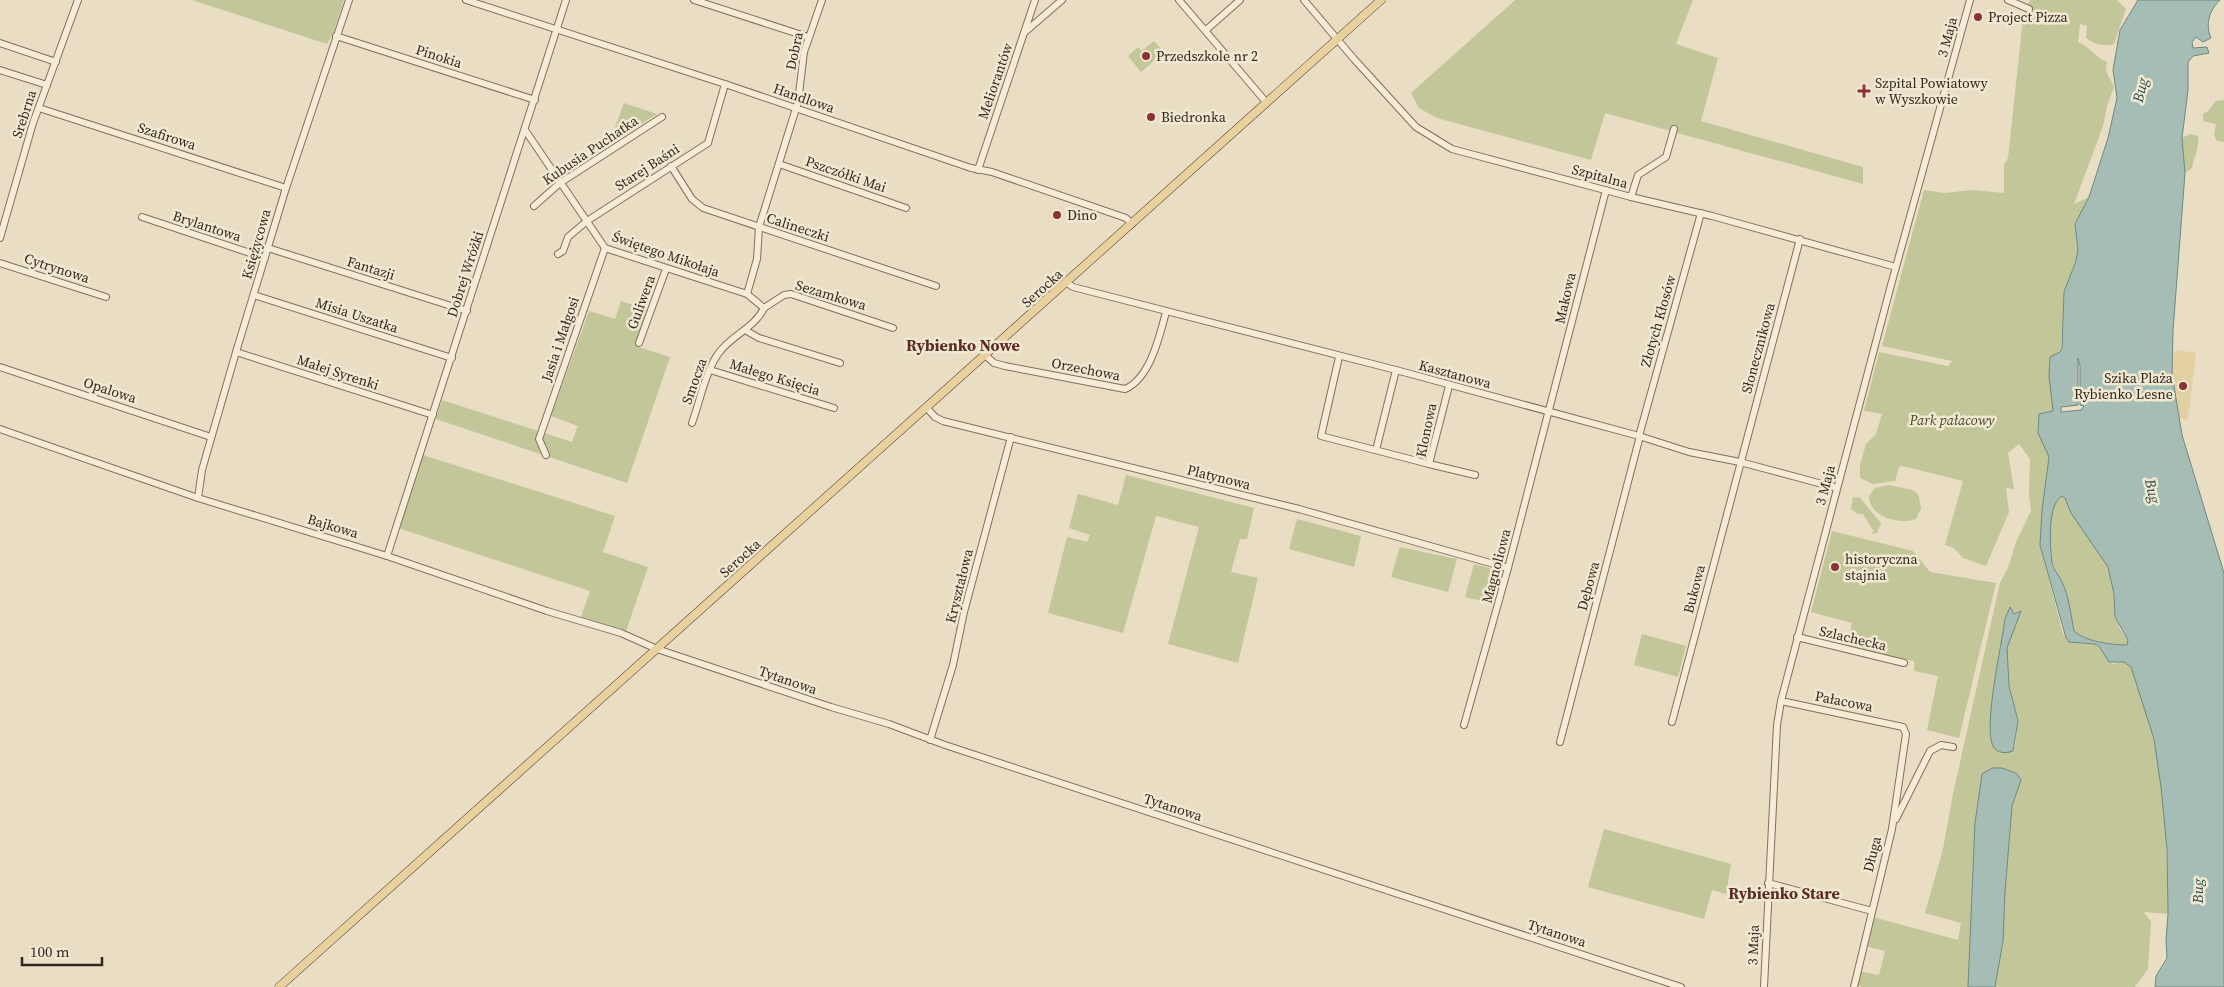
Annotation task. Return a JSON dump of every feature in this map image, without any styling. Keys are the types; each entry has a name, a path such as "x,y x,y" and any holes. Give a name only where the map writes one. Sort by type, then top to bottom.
{"main road":[{"name":"Serocka","path":"278,987 1067,283 1266,102 1339,40 1381,0"}],"street":[{"name":"Srebrna","path":"0,238 39,108 78,0"},
{"name":"Księżycowa","path":"198,498 202,470 236,352 286,188 349,0"},
{"name":"Handlowa","path":"466,0 725,84 978,170 992,172 1118,215 1126,218 1132,224"},
{"name":"Dobrej Wróżki","path":"387,556 566,0"},
{"path":"694,0 808,37"},
{"name":"Dobra","path":"796,109 804,52 822,0"},
{"name":"Meliorantów","path":"978,170 1036,0"},
{"path":"1024,32 1062,0"},
{"path":"1179,0 1266,102"},
{"path":"1206,30 1240,0"},
{"name":"Szpitalna","path":"1304,0 1403,114 1431,138 1452,149 1631,197 1800,239 1896,267"},
{"name":"3 Maja","path":"1764,987 1777,725 1781,701 1896,267 1970,0"},
{"path":"2008,0 2029,9"},
{"name":"Pinokia","path":"336,36 535,100"},
{"path":"0,43 56,62"},
{"path":"0,70 47,85"},
{"name":"Starej Baśni","path":"558,254 564,251 568,236 587,221 708,143 725,84"},
{"name":"Szafirowa","path":"39,108 286,188"},
{"path":"746,294 758,259 759,227 796,109"},
{"name":"Kubusia Puchatka","path":"534,206 560,183 662,117"},
{"path":"1631,197 1638,175 1666,157 1674,129"},
{"name":"Świętego Mikołaja","path":"525,130 605,248 746,294 764,308"},
{"name":"Pszczółki Mai","path":"779,164 906,208"},
{"name":"Calineczki","path":"672,166 696,203 703,208 936,286"},
{"name":"Makowa","path":"1548,412 1606,190"},
{"name":"Złotych Kłosów","path":"1640,436 1701,214"},
{"name":"Brylantowa","path":"142,217 265,258"},
{"name":"Słonecznikowa","path":"1740,462 1800,239"},
{"name":"Fantazji","path":"268,248 467,311"},
{"name":"Jasia i Małgosi","path":"546,456 539,438 605,248"},
{"name":"Cytrynowa","path":"0,263 106,297"},
{"name":"Guliwera","path":"639,343 666,269"},
{"name":"Kasztanowa","path":"1067,283 1073,287 1166,312 1396,370 1449,386 1640,436 1690,452 1740,462 1837,488"},
{"name":"Sezamkowa","path":"764,308 784,295 791,294 893,328"},
{"name":"Misia Uszatka","path":"254,295 452,358"},
{"name":"Smocza","path":"692,423 710,370 718,353 745,330 762,313 764,308"},
{"name":"Orzechowa","path":"986,355 994,362 1005,366 1125,389 1133,384 1152,359 1166,312"},
{"path":"745,330 759,338 840,363"},
{"name":"Małej Syrenki","path":"236,352 433,415"},
{"path":"1339,357 1321,436 1429,464"},
{"name":"Opalowa","path":"0,366 211,437"},
{"name":"Małego Księcia","path":"710,370 834,408"},
{"path":"1376,450 1396,370"},
{"name":"Klonowa","path":"1449,386 1429,464 1475,475"},
{"name":"Platynowa","path":"927,408 935,418 943,421 1299,509 1508,568"},
{"name":"Magnoliowa","path":"1464,725 1508,568 1548,412"},
{"name":"Bajkowa","path":"0,429 198,498 387,556 547,611 621,633 657,649"},
{"name":"Dębowa","path":"1560,742 1640,436"},
{"name":"Kryształowa","path":"930,740 950,680 964,612 1011,437"},
{"name":"Bukowa","path":"1672,722 1740,462"},
{"name":"Szlachecka","path":"1798,637 1904,662"},
{"name":"Tytanowa","path":"657,649 831,707 890,724 930,740 1681,987"},
{"name":"Pałacowa","path":"1781,701 1903,726"},
{"name":"Długa","path":"1854,987 1892,829 1905,747 1906,734 1903,726"},
{"path":"1892,829 1930,751 1941,745 1953,747"},
{"path":"1768,883 1872,911"}],"green space":[{"path":"192,0 344,0 334,31 327,44"},
{"path":"1515,0 1693,0 1676,44 1718,58 1701,121 1863,167 1863,184 1605,113 1591,160 1437,118 1419,108 1411,93"},
{"name":"Park pałacowy","path":"2030,0 2117,0 2126,9 2114,44 2103,45 2089,40 2086,38 2087,26 2080,24 2078,42 2107,62 2106,71 2114,87 2107,106 2103,126 2074,204 2089,197 2075,224 2078,250 2076,261 2064,292 2061,350 2049,359 2054,407 2053,411 2040,414 2038,418 2050,457 2042,510 2040,545 2063,634 2069,642 2094,644 2100,648 2113,664 2124,662 2131,667 2152,730 2159,761 2166,826 2168,914 2144,912 2151,922 2148,969 2135,987 1995,987 2003,941 2012,806 2018,788 2016,773 2002,768 1982,774 1975,823 1968,987 1862,987 1857,985 1859,971 1879,975 1885,951 1864,946 1873,917 1958,940 1961,923 1925,913 1943,849 1953,794 2000,583 2008,568 2016,542 2031,511 2029,495 2030,459 2019,444 2008,453 2014,489 2006,488 2009,512 1986,566 1963,558 1954,548 1945,545 1963,481 1902,466 1899,467 1895,481 1873,484 1860,478 1860,465 1866,444 1876,434 1882,414 1864,411 1879,352 1948,366 1952,361 1882,346 1924,190 1944,193 1972,190 2004,193 2004,165 2008,158 2023,18","holes":["2010,608 2014,614 2020,612 2007,648 2009,686 2018,721 2015,747 1991,739 1991,716 2005,619"]},
{"path":"1154,41 1164,52 1141,72 1128,56 1138,47 1142,51"},
{"path":"2224,100 2224,142 2217,141 2214,135 2216,124 2203,121 2203,114 2216,101"},
{"path":"624,103 657,114 609,144"},
{"path":"2190,134 2198,136 2198,144 2192,168 2185,173 2182,138"},
{"path":"621,301 648,310 635,346 670,357 627,483 436,419 442,400 572,442 578,426 551,416 589,311 615,319"},
{"path":"423,455 615,516 603,552 648,567 626,631 581,617 590,591 398,528"},
{"path":"1126,475 1254,508 1247,539 1240,539 1231,572 1258,578 1238,663 1168,644 1199,527 1156,516 1123,633 1048,613 1067,537 1087,542 1090,535 1069,528 1078,494 1118,505"},
{"path":"1889,485 1912,490 1918,494 1921,508 1916,519 1909,521 1894,520 1886,518 1874,509 1870,503 1869,496 1875,488"},
{"path":"2062,496 2108,567 2114,594 2115,613 2120,629 2128,640 2127,645 2099,642 2085,638 2074,631 2066,593 2062,582 2053,568 2051,555 2051,516 2053,508"},
{"path":"1853,497 1860,498 1881,523 1877,533 1872,534 1873,530 1863,514 1858,514 1851,509"},
{"path":"1297,519 1361,536 1354,567 1289,549"},
{"path":"1832,531 1913,551 1930,572 1996,583 1959,738 1927,730 1938,676 1914,671 1914,661 1846,647 1852,623 1811,612"},
{"path":"1400,547 1457,559 1448,592 1391,577"},
{"path":"1474,564 1489,568 1493,574 1486,602 1465,597"},
{"path":"1642,634 1686,646 1678,677 1634,665"},
{"path":"1604,829 1731,864 1726,894 1712,890 1704,919 1588,887"}],"sand":[{"name":"Szika Plaża Rybienko Lesne","path":"2178,350 2196,353 2188,420 2178,418 2172,374 2172,353"}],"water":[{"name":"Bug","path":"2138,0 2220,0 2209,18 2208,28 2211,38 2203,42 2196,37 2192,42 2193,48 2207,47 2209,53 2193,56 2188,62 2188,90 2182,138 2185,173 2173,331 2172,374 2182,435 2224,573 2224,987 2155,987 2156,976 2167,958 2168,914 2167,849 2154,739 2131,667 2124,662 2109,662 2099,646 2095,644 2069,642 2066,638 2040,545 2042,510 2049,457 2038,433 2039,414 2053,411 2049,376 2050,357 2060,352 2062,348 2064,292 2076,261 2078,250 2075,224 2089,197 2108,138 2117,98 2113,70 2120,30","holes":["2078,358 2080,366 2080,405 2084,406 2081,410 2061,412 2061,407 2078,405","2062,496 2065,498 2071,513 2108,567 2114,594 2115,617 2128,640 2127,645 2092,640 2074,631 2070,606 2061,579 2054,568 2051,555 2052,516 2057,501"]},
{"path":"2010,607 2014,614 2021,611 2007,648 2009,686 2018,721 2013,751 2004,753 1996,750 1993,746 1990,721 2005,619"},
{"path":"1992,768 2002,768 2016,773 2021,780 2012,806 2003,941 1995,987 1968,987 1975,823 1982,774"}],"place":[{"name":"Project Pizza","path":"1978,17"},
{"name":"Przedszkole nr 2","path":"1146,56"},
{"name":"Szpital Powiatowy w Wyszkowie","path":"1864,91"},
{"name":"Biedronka","path":"1151,117"},
{"name":"Dino","path":"1057,215"},
{"name":"Szika Plaża Rybienko Lesne","path":"2183,386"},
{"name":"historyczna stajnia","path":"1835,567"}],"district":[{"name":"Rybienko Nowe","path":"963,345"},
{"name":"Rybienko Stare","path":"1784,893"}]}
